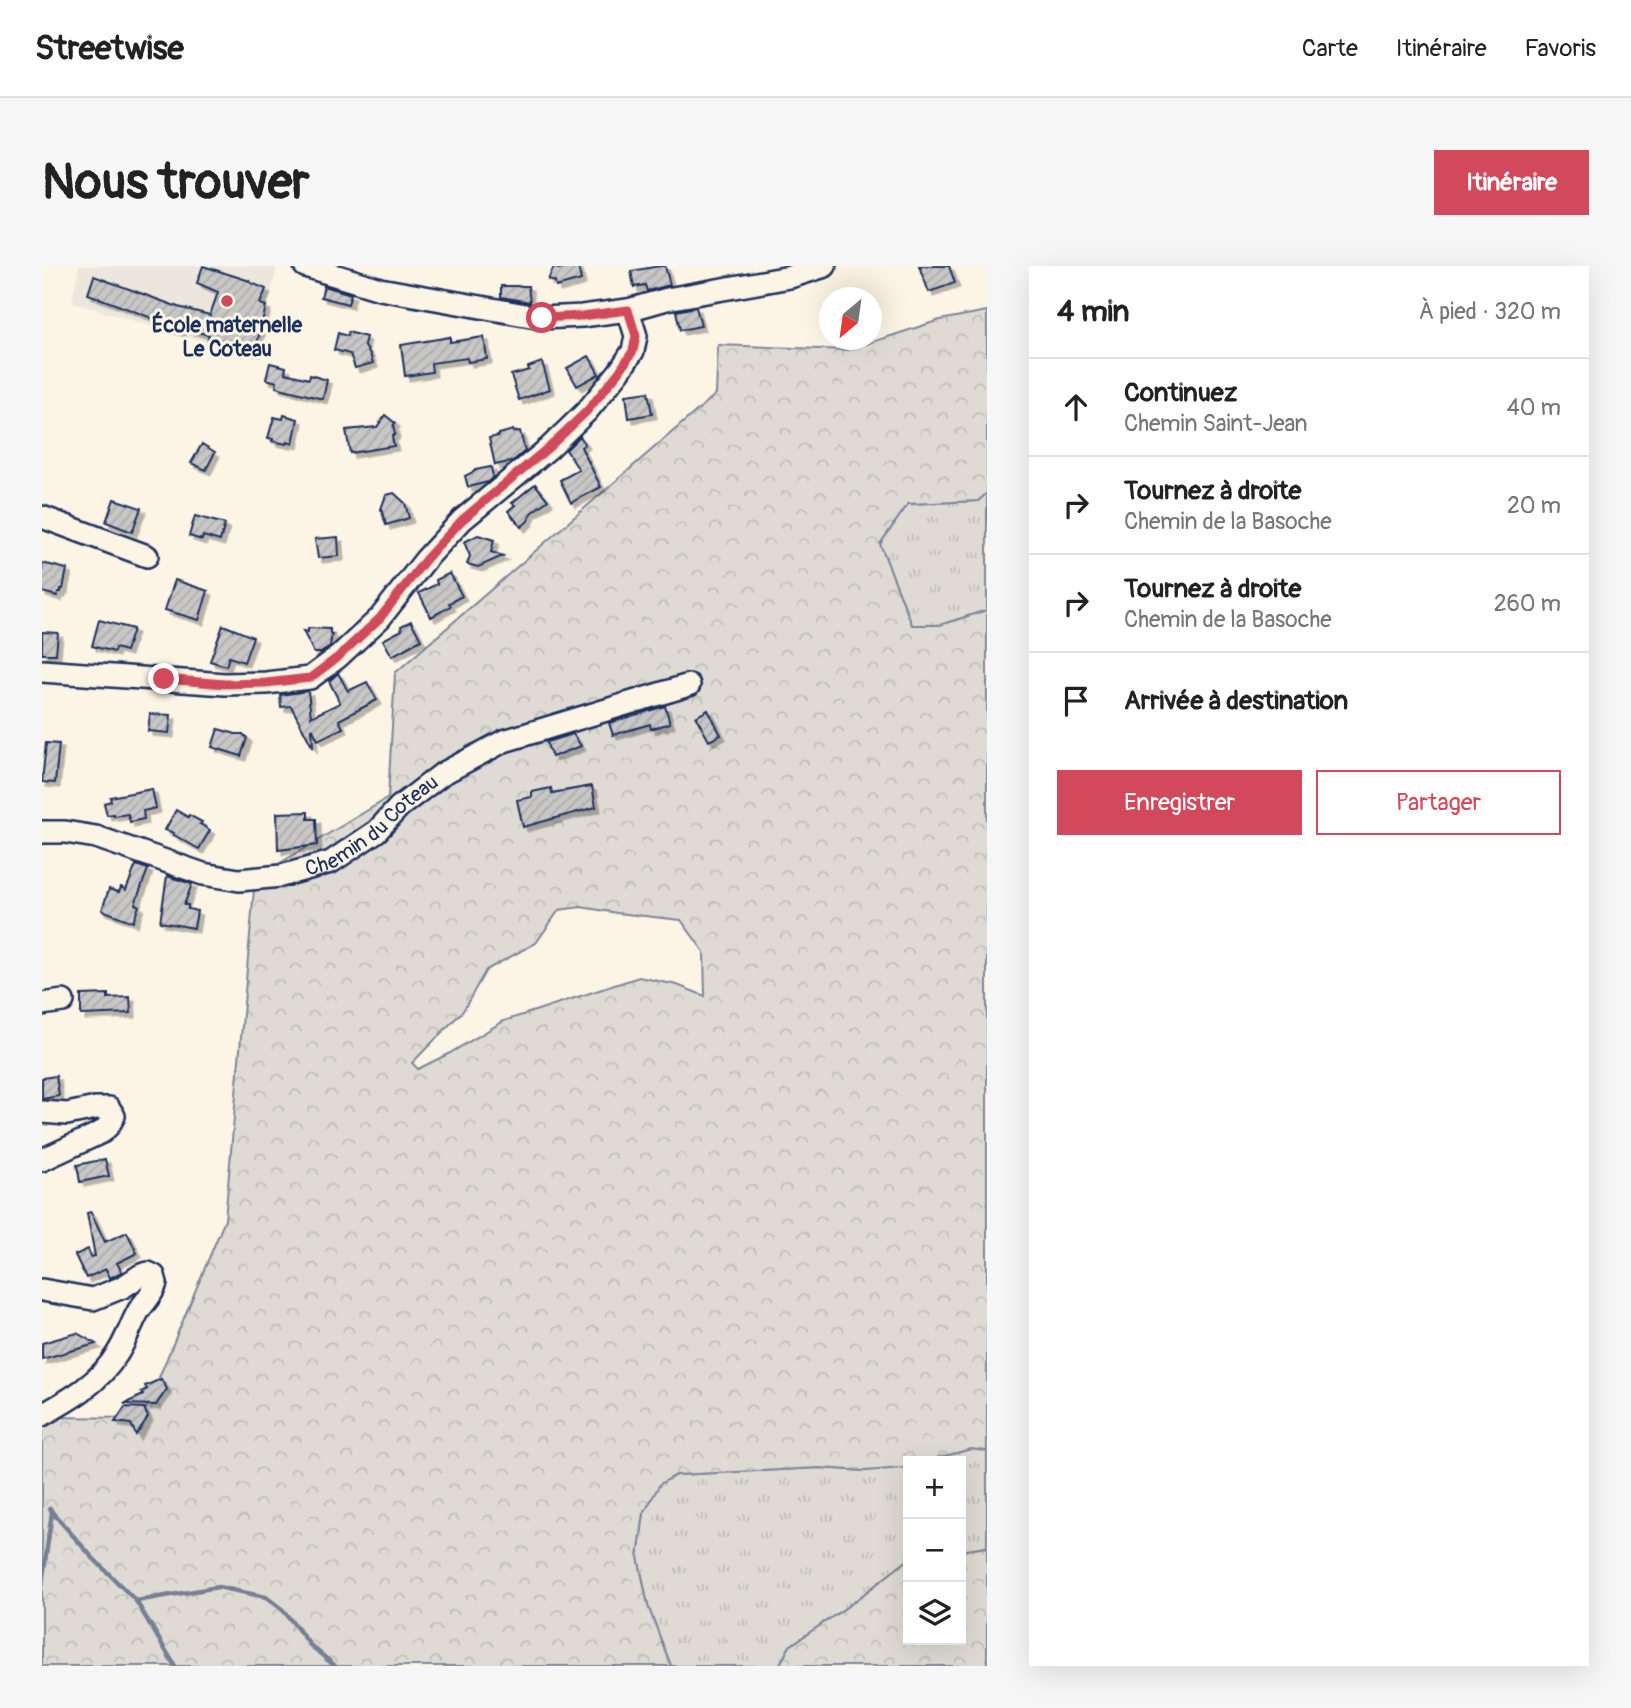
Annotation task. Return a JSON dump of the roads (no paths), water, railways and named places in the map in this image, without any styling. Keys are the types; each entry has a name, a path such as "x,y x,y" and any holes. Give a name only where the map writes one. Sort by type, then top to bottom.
{"street":[{"path":"305,266 380,289 542,318 628,310 667,299 790,277 825,266"},
{"path":"42,671 225,684 310,678 338,657 380,618 426,559 462,520 549,447 587,411 633,351 636,336 628,310"},
{"path":"42,517 147,556"},
{"name":"Chemin du Coteau","path":"42,832 65,832 96,837 203,874 239,880 281,876 331,862 376,831 399,807 442,774 504,741 689,685"},
{"path":"42,1112 67,1114 109,1108 114,1116 102,1132 42,1160"},
{"path":"42,1290 93,1299 148,1273 154,1276 156,1283 118,1353 103,1374 79,1394 42,1415"}],"waterway":[{"path":"42,1584 52,1512 50,1508"},
{"path":"52,1512 136,1601 175,1666"},
{"path":"136,1601 218,1587 266,1597 283,1610 310,1645 335,1666"}],"place":[{"name":"École maternelle Le Coteau","path":"227,301"}]}
